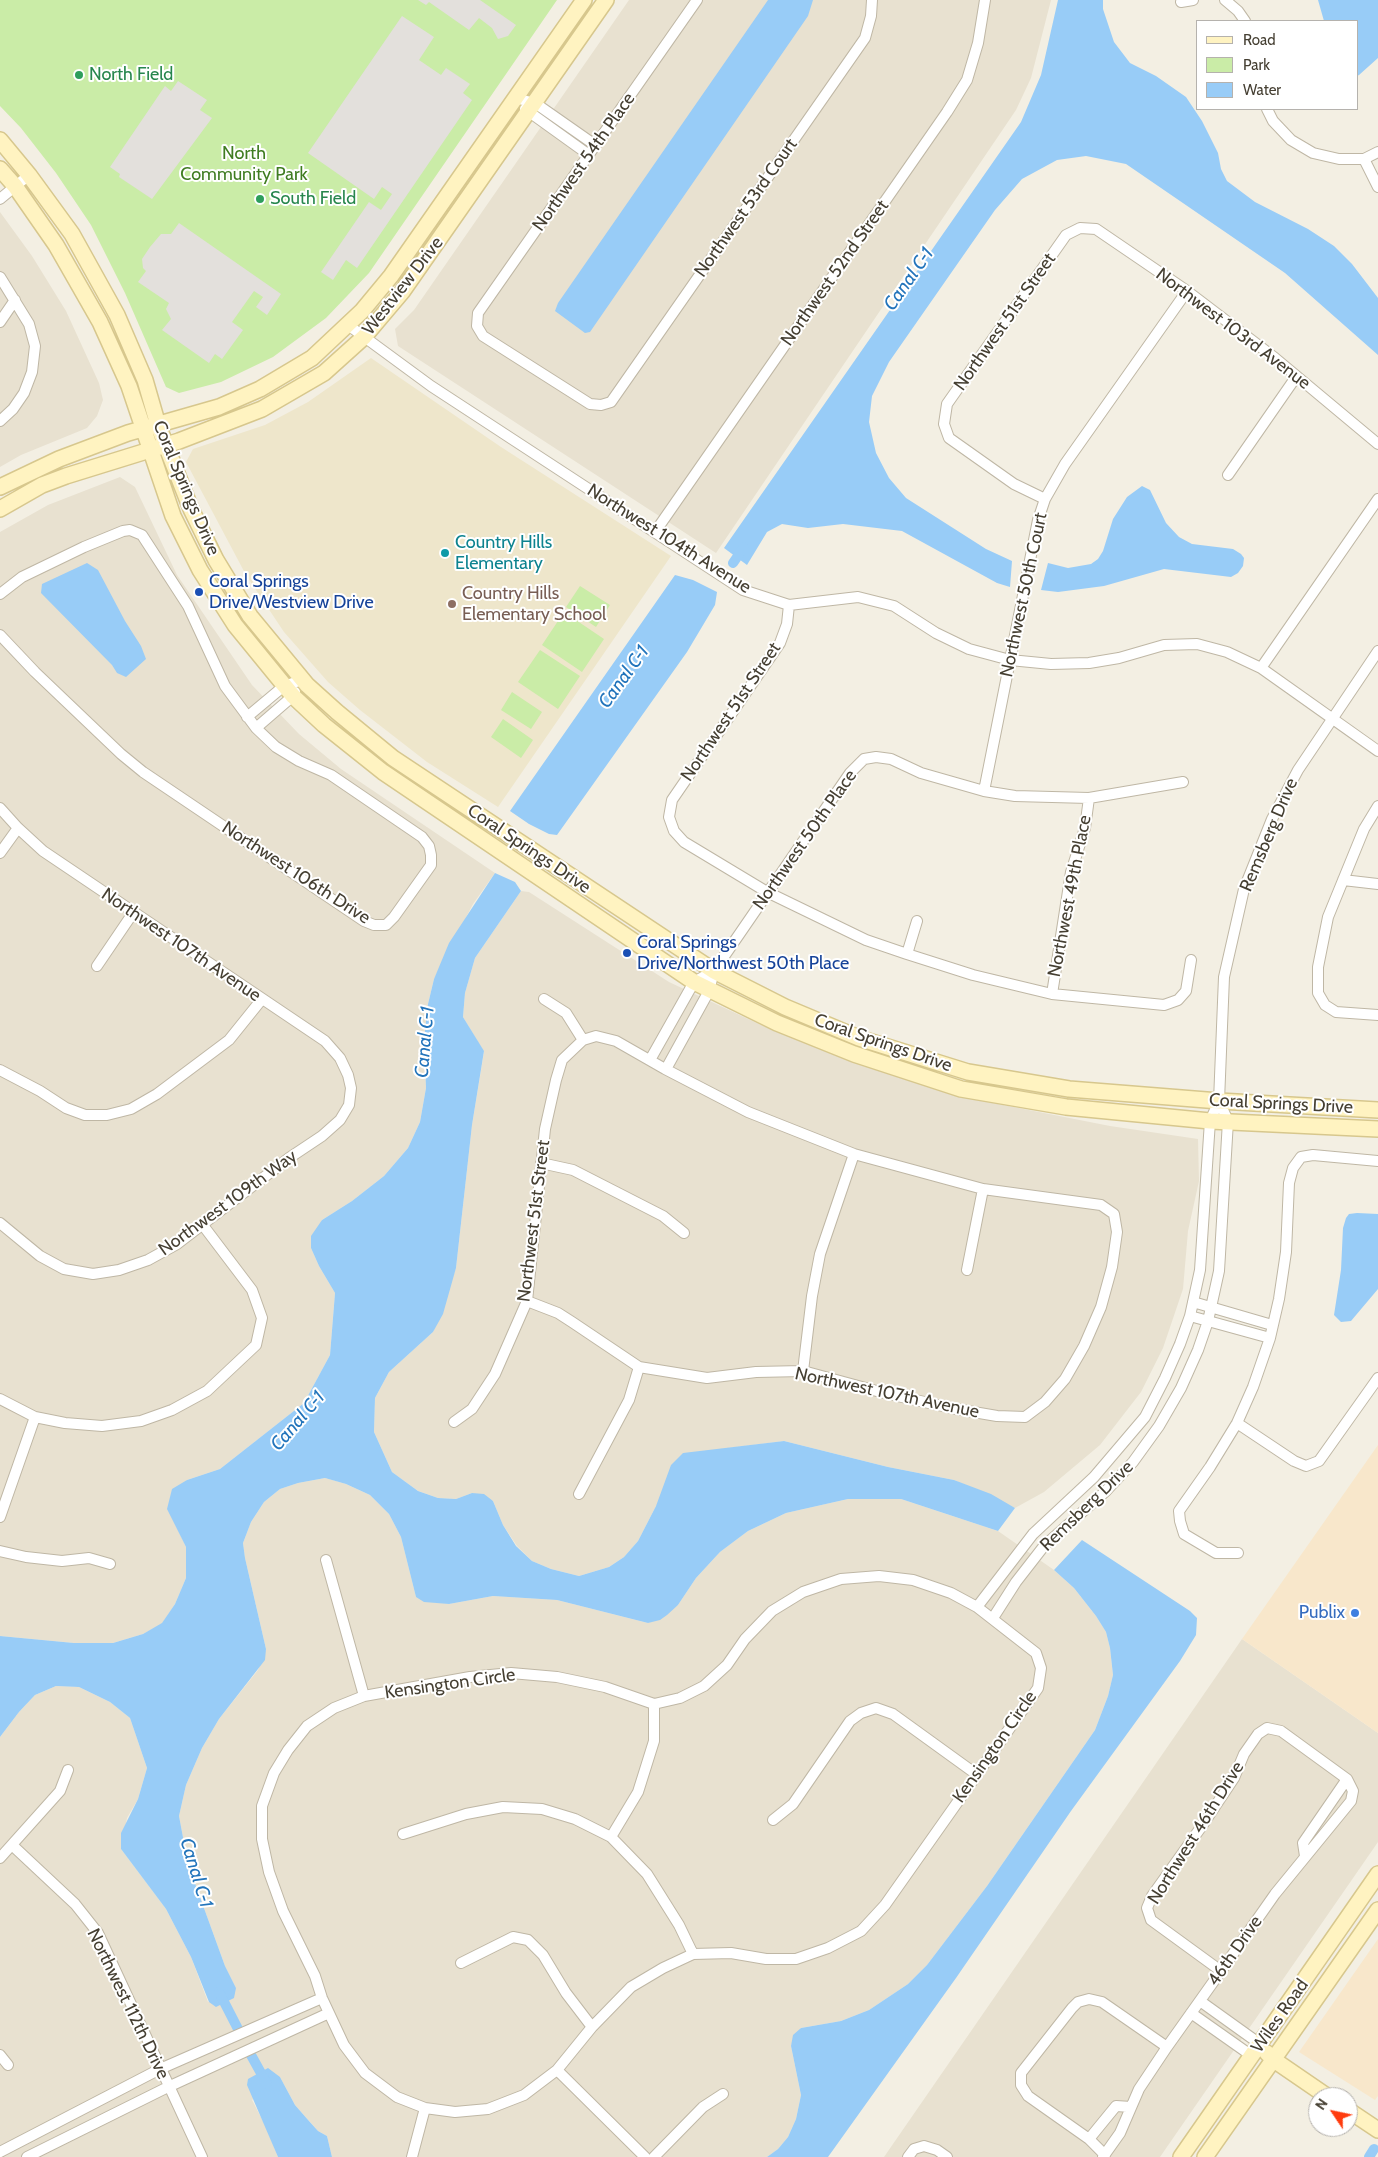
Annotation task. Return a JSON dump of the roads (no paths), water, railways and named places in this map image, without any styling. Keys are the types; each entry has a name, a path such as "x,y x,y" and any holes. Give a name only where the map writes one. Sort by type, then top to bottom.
{"main road":[{"name":"Westview Drive","path":"0,487 59,459 151,427 219,407 260,389 312,358 348,325 391,276 584,0"},
{"name":"Westview Drive","path":"0,509 42,485 166,445 267,407 324,372 364,337 402,292 606,0"},
{"name":"Coral Springs Drive","path":"0,140 29,175 72,234 116,315 145,380 151,427 150,450 173,516 200,570 235,625 288,691 324,725 383,772 709,991 777,1023 854,1054 961,1089 1066,1107 1210,1121 1378,1129"},
{"name":"Coral Springs Drive","path":"0,169 15,186 56,245 100,322 129,386 151,427 166,445 191,509 216,560 250,616 302,680 336,712 393,758 714,971 785,1008 859,1038 968,1072 1069,1089 1218,1101 1378,1110"},
{"name":"Wiles Road","path":"1181,2157 1378,1874"},
{"name":"Wiles Road","path":"1205,2157 1378,1910"},
{"path":"1256,2050 1313,2087"},
{"path":"1358,2117 1378,2130"}],"street":[{"name":"Northwest 54th Place","path":"476,326 478,313 696,0"},
{"name":"Northwest 53rd Court","path":"476,326 483,336 590,404 601,405 611,402 865,38 871,16 872,0"},
{"name":"Northwest 52nd Street","path":"655,532 967,80 978,43 985,0"},
{"path":"1181,2 1194,0"},
{"path":"1225,0 1238,11 1244,20"},
{"path":"515,98 596,145"},
{"path":"531,108 589,155"},
{"path":"1268,110 1273,121 1291,140 1313,153 1339,158 1364,159 1378,152"},
{"path":"1364,159 1378,186"},
{"path":"0,198 29,175"},
{"name":"Northwest 103rd Avenue","path":"1080,228 1096,229 1187,291 1378,444"},
{"name":"Northwest 51st Street","path":"1045,499 1014,484 949,438 944,424 947,404 1066,235 1080,228"},
{"path":"0,277 29,324 35,346 32,372 24,393 0,421"},
{"name":"Northwest 50th Court","path":"984,791 1038,520 1045,499 1065,464 1187,291"},
{"path":"0,322 15,300"},
{"name":"Northwest 104th Avenue","path":"348,325 431,386 743,590 790,605 858,597 894,606 936,633 969,649 1010,660 1050,664 1089,663 1119,658 1164,645 1197,644 1226,652 1261,668 1378,751"},
{"path":"1228,475 1296,377"},
{"path":"1261,668 1378,499"},
{"name":"Northwest 106th Drive","path":"0,594 22,577 84,547 124,531 130,530 142,534 188,606 225,686 247,718 276,747 299,761 331,775 422,837 429,846 432,855 431,865 394,917 386,925 374,925 364,921 143,772 121,754 35,672 0,635"},
{"name":"Northwest 51st Street","path":"767,892 684,842 674,831 669,817 672,800 780,643 787,624 790,605"},
{"name":"Remsberg Drive","path":"977,1607 1033,1534 1094,1477 1145,1417 1165,1378 1190,1316 1200,1270 1210,1121 1218,1101 1224,977 1244,889 1272,819 1298,770 1378,651"},
{"path":"247,718 302,680"},
{"path":"256,728 288,691"},
{"name":"Northwest 50th Place","path":"666,1070 709,991 714,971 850,773 864,759 876,757 890,759 921,772 984,791"},
{"path":"984,791 1015,796 1089,798 1183,782"},
{"name":"Northwest 49th Place","path":"1052,994 1071,872 1085,828 1089,798"},
{"path":"1378,806 1364,829 1328,917 1318,967 1318,993 1325,1005 1336,1012 1378,1015"},
{"name":"Northwest 107th Avenue","path":"0,808 43,851 325,1041 340,1058 348,1075 351,1088"},
{"path":"0,853 18,828"},
{"path":"1343,880 1378,884"},
{"path":"767,892 866,940 973,975 1052,994 1164,1005 1178,1000 1186,991 1191,960"},
{"path":"97,966 133,913"},
{"path":"907,954 917,921"},
{"name":"Northwest 50th Place","path":"694,982 714,971"},
{"path":"650,1060 694,982"},
{"path":"0,1070 40,1091 66,1108 85,1115 107,1115 131,1109 165,1088 229,1040 262,999"},
{"path":"544,999 566,1012 582,1040 596,1036 616,1041 666,1070 748,1112 854,1154 983,1189 967,1270"},
{"name":"Northwest 51st Street","path":"454,1422 472,1409 494,1374 528,1301 545,1129 562,1060 582,1040"},
{"name":"Northwest 109th Way","path":"0,1223 40,1256 64,1269 93,1274 119,1270 148,1260 177,1244 322,1136 340,1120 349,1105 351,1088"},
{"name":"Remsberg Drive","path":"993,1618 1016,1582 1044,1546 1106,1491 1133,1462 1160,1426 1181,1388 1208,1321 1219,1271 1228,1121 1218,1101"},
{"path":"803,1371 812,1296 820,1254 854,1154"},
{"path":"1238,1553 1216,1553 1184,1534 1179,1511 1210,1467 1237,1422 1253,1387 1270,1338 1279,1300 1286,1252 1290,1183 1293,1168 1301,1157 1313,1155 1378,1161"},
{"path":"541,1163 573,1170 663,1216 684,1233"},
{"name":"Northwest 107th Avenue","path":"528,1301 558,1313 639,1367 707,1378 756,1372 803,1371 884,1393 956,1409 997,1416 1025,1417 1045,1402 1065,1379 1084,1346 1101,1307 1113,1258 1117,1232 1114,1214 1101,1205 983,1189"},
{"path":"0,1399 35,1417 64,1423 102,1426 141,1421 172,1410 207,1391 256,1345 262,1318 252,1290 202,1224"},
{"path":"1193,1302 1272,1324"},
{"path":"1190,1316 1270,1338"},
{"path":"578,1494 628,1400 639,1367"},
{"path":"1237,1422 1294,1461 1306,1466 1319,1461 1378,1378"},
{"path":"0,1517 35,1417"},
{"path":"0,1551 26,1557 62,1561 89,1558 110,1564"},
{"path":"326,1560 364,1696"},
{"name":"Kensington Circle","path":"878,1576 913,1580 951,1593 993,1618 1036,1653 1041,1668 1038,1688 885,1905 861,1931 828,1948 796,1959 766,1959 731,1953 693,1954 663,1968 631,1988 592,2027 557,2070 524,2095 488,2109 455,2112 425,2108 398,2097 365,2073 344,2045 328,2013 315,1976 282,1911 269,1872 262,1839 262,1806 274,1773 288,1750 307,1726 334,1708 364,1696 470,1677 511,1673 557,1677 605,1687 654,1704 680,1698 704,1686 727,1665 745,1639 772,1612 803,1592 841,1579 878,1576"},
{"path":"611,1836 638,1792 654,1741 654,1704"},
{"path":"773,1820 792,1804 850,1720 876,1708 893,1714 976,1774"},
{"name":"Northwest 46th Drive","path":"1221,1971 1151,1920 1147,1908 1152,1896 1204,1824 1234,1778 1244,1754 1258,1734 1267,1728 1281,1731 1347,1779"},
{"path":"0,1858 60,1791 68,1770"},
{"name":"46th Drive","path":"1167,2047 1102,2002 1089,1999 1078,2002 1072,2008 1021,2073 1021,2085 1028,2096 1089,2139 1104,2156 1120,2133 1139,2089 1167,2047 1274,1894 1351,1801 1353,1791 1347,1779 1303,1843 1305,1856"},
{"path":"403,1834 466,1814 503,1807 542,1809 575,1819 611,1836 647,1874 679,1925 693,1954"},
{"name":"Northwest 112th Drive","path":"12,1845 75,1904 98,1933 202,2157"},
{"path":"461,1964 512,1937 528,1940 543,1955 566,1993 592,2027"},
{"path":"0,2152 160,2069 322,1998"},
{"path":"1200,2001 1256,2050"},
{"path":"27,2157 168,2087 328,2013"},
{"path":"1191,2013 1256,2050"},
{"path":"0,2055 8,2065"},
{"path":"557,2070 645,2157"},
{"path":"654,2157 703,2107 723,2094"},
{"path":"1089,2139 1116,2106 1131,2108"},
{"path":"412,2157 425,2108"},
{"path":"908,2157 914,2149 924,2146 937,2150 947,2157"}],"water":[{"path":"768,0 813,0 808,16 590,332 585,333 555,311 558,303"},
{"path":"1058,0 1103,0 1103,9 1114,42 1130,63 1156,76 1186,97 1202,121 1218,153 1221,169 1227,181 1255,202 1308,229 1334,246 1352,264 1378,298 1378,355 1285,273 1126,164 1086,156 1057,160 1022,179 995,210 889,362 872,396 869,422 876,453 889,478 906,498 986,549 1012,561 1010,587 997,583 902,531 843,524 808,528 782,524 767,532 747,565 724,548 1021,122 1041,75"},
{"path":"1318,0 1378,0 1378,58 1358,76 1358,20 1324,20"},
{"path":"1142,486 1150,490 1166,523 1179,537 1192,544 1233,549 1241,554 1244,558 1243,566 1238,573 1231,577 1164,569 1104,586 1058,592 1041,590 1048,563 1068,568 1091,564 1098,559 1103,551 1113,519 1127,497"},
{"path":"87,563 98,570 125,621 141,646 146,659 126,677 117,673 112,665 41,593 42,584"},
{"path":"675,575 693,580 717,592 715,605 687,652 557,835 549,834 529,824 510,811"},
{"path":"495,873 515,882 521,891 475,958 465,993 463,1017 484,1051 472,1125 456,1268 443,1314 433,1332 389,1372 375,1398 374,1432 392,1472 418,1491 438,1498 456,1499 472,1493 484,1494 493,1501 503,1525 516,1546 532,1561 551,1569 579,1576 609,1567 624,1557 638,1541 656,1506 671,1465 683,1453 784,1441 888,1467 954,1480 991,1494 1015,1508 998,1531 901,1499 848,1499 786,1513 748,1531 720,1552 696,1578 678,1605 660,1620 648,1623 557,1600 493,1596 449,1604 424,1602 416,1597 401,1537 389,1514 370,1495 346,1484 325,1478 298,1483 280,1489 264,1502 251,1522 243,1543 266,1649 265,1660 219,1719 202,1748 186,1785 179,1816 188,1864 225,1966 236,1988 234,1998 216,2007 209,2002 191,1957 166,1909 121,1849 121,1833 138,1799 147,1768 130,1718 110,1702 79,1687 56,1686 35,1695 0,1737 0,1636 74,1643 113,1643 143,1634 162,1623 175,1604 186,1578 186,1547 167,1509 172,1489 187,1480 220,1469 304,1403 330,1355 335,1293 311,1248 311,1236 322,1220 352,1201 384,1176 408,1148 420,1122 426,1088 424,1039 428,1004 434,979 449,943"},
{"path":"1349,1214 1378,1214 1378,1289 1351,1321 1341,1322 1334,1315 1341,1270 1343,1228"},
{"path":"1082,1540 1190,1611 1197,1618 1196,1635 1180,1661 1071,1811 956,1978 828,2157 767,2157 778,2149 788,2137 796,2119 801,2095 791,2046 793,2035 801,2028 841,2021 869,2010 908,1984 927,1965 987,1886 1095,1730 1108,1696 1113,1675 1106,1632 1074,1588 1054,1570"},
{"path":"268,2068 280,2077 295,2105 318,2131 327,2136 332,2157 278,2157 247,2085 248,2079"}],"waterway":[{"name":"Canal C-1","path":"733,563 744,547"},
{"name":"Canal C-1","path":"219,1992 238,2029"},
{"name":"Canal C-1","path":"251,2055 267,2084"},
{"path":"1369,2157 1374,2149"}],"place":[{"name":"North Field","path":"79,75"},
{"name":"South Field","path":"260,199"},
{"name":"Country Hills Elementary","path":"445,553"},
{"name":"Coral Springs Drive/Westview Drive","path":"199,592"},
{"name":"Country Hills Elementary School","path":"452,604"},
{"name":"Coral Springs Drive/Northwest 50th Place","path":"627,953"},
{"name":"Publix","path":"1355,1613"}],"park label":[{"name":"North Community Park","path":"244,164"}]}
